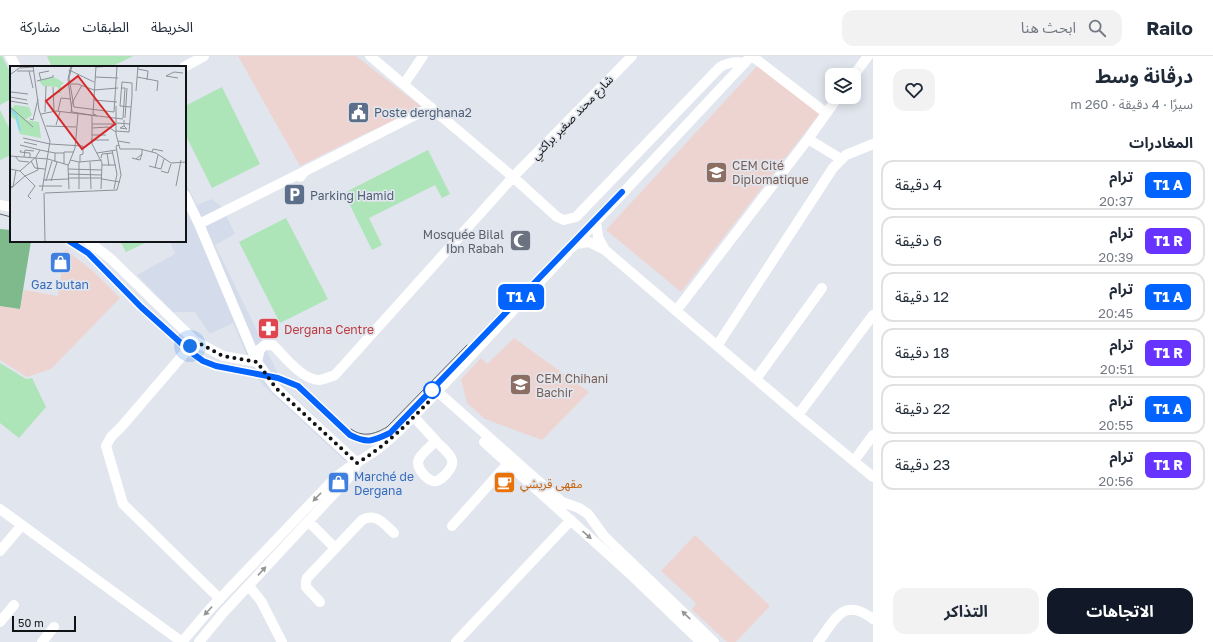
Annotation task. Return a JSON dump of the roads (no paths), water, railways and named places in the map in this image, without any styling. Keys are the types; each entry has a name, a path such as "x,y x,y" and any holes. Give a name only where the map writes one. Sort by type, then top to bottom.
{"street":[{"path":"10,56 15,66"},
{"path":"189,62 204,56"},
{"path":"370,56 557,216 564,220 573,219 579,214 720,68 725,65 749,58"},
{"path":"404,84 423,56"},
{"name":"شارع محند صغير براكتي","path":"257,362 260,349 265,345 273,345 302,373 309,377 319,380 335,375 513,178 632,56"},
{"path":"859,68 868,56"},
{"path":"749,58 826,114"},
{"path":"0,509 182,642 232,586 336,478 345,470 382,446 435,394 749,58"},
{"path":"676,311 833,104"},
{"path":"199,224 303,174 431,107"},
{"path":"808,138 841,159"},
{"path":"717,346 833,168 841,159 852,152 873,144"},
{"path":"645,145 657,156"},
{"path":"186,197 199,224 257,362 276,388 357,463"},
{"path":"0,205 10,207"},
{"path":"596,222 598,236 605,250"},
{"path":"89,242 111,259 195,341 223,356 257,362"},
{"path":"576,244 589,242 605,250 798,416 873,477"},
{"path":"756,379 822,288"},
{"path":"798,416 873,315"},
{"path":"195,341 122,426 110,437 106,446 123,504 220,599"},
{"path":"435,394 510,461 570,520 628,572 701,642"},
{"path":"413,416 436,441"},
{"path":"854,461 873,435"},
{"path":"510,461 562,502 586,513 604,536 714,642"},
{"path":"452,526 510,461"},
{"path":"199,642 240,595 347,480 357,463"},
{"path":"570,520 568,510 573,507"},
{"path":"570,520 576,523 582,521 586,513"},
{"path":"320,602 306,588 306,581 362,520 369,517 379,520 394,533"},
{"path":"456,642 570,520"},
{"path":"309,522 335,548"},
{"path":"0,551 22,525"},
{"path":"232,586 240,595"},
{"path":"249,586 261,601 282,642"},
{"path":"0,622 14,605"},
{"path":"818,642 838,615 844,611 857,609 863,611 873,619"},
{"path":"42,642 54,627"}],"tram line":[{"path":"71,242 88,253 141,307 203,361 216,366 279,378 297,386 350,435 361,439 370,440 390,433 622,192"},
{"path":"71,242 88,253 141,307 203,361 216,366 267,375 288,381 298,386 350,435 366,441 375,440 390,433 622,192"},
{"path":"0,214 10,217"},
{"path":"351,429 356,432 369,434 378,432 387,427 467,345"}],"place":[{"name":"Poste derghana2","path":"358,112"},
{"name":"CEM Cité Diplomatique","path":"717,172"},
{"name":"Parking Hamid","path":"294,195"},
{"name":"Mosquée Bilal Ibn Rabah","path":"520,241"},
{"name":"Gaz butan","path":"60,263"},
{"name":"Dergana Centre","path":"269,329"},
{"name":"CEM Chihani Bachir","path":"521,385"},
{"name":"Marché de Dergana","path":"338,483"},
{"name":"مقهى قريشي","path":"505,483"}]}
